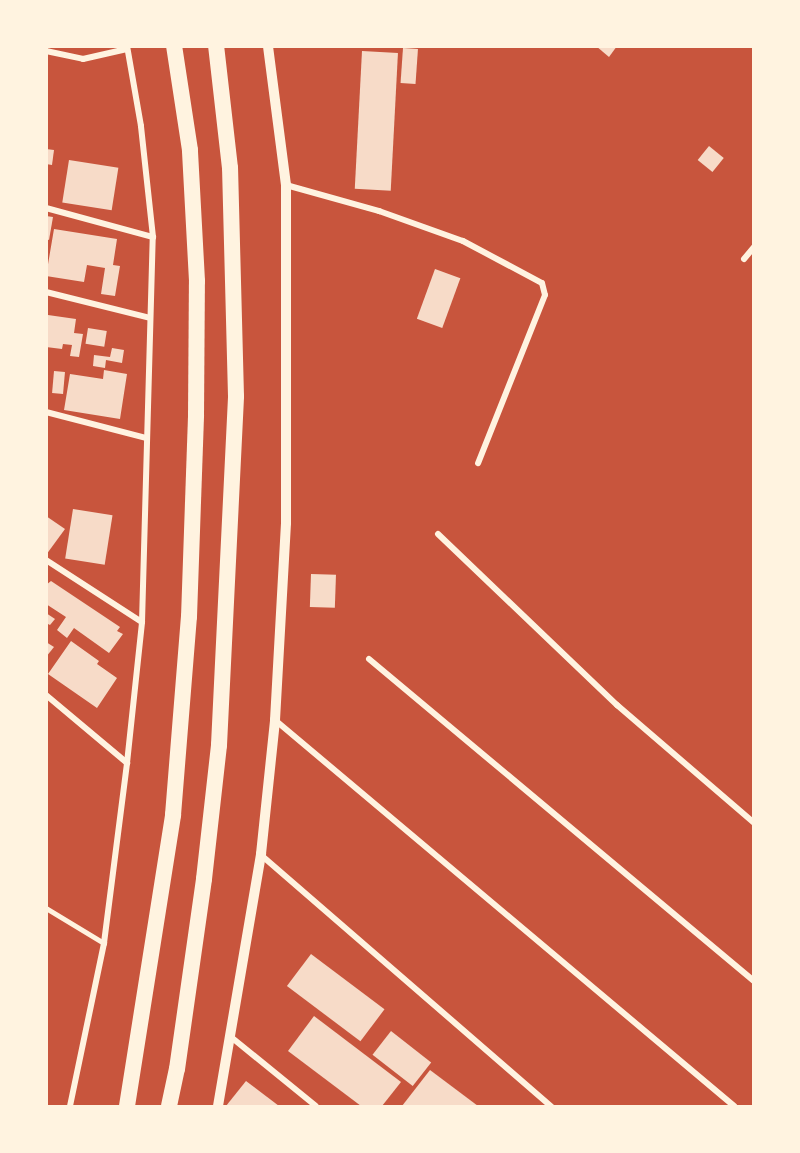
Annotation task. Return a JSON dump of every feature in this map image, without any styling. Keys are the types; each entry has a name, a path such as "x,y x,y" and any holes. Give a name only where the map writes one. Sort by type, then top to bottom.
{"highway":[{"path":"127,1107 173,815 189,617 196,415 196,270 190,150 174,46"},
{"path":"169,1107 177,1069 203,890 219,745 236,396 230,168 216,46"}],"street":[{"path":"218,1107 261,854 275,720 286,523 286,184 268,46"},
{"path":"46,51 83,58 127,48 141,126 153,237 142,622 104,943 70,1107"},
{"path":"286,184 379,211 463,241 542,283 544,296 478,463"},
{"path":"46,208 153,237"},
{"path":"744,259 753,247"},
{"path":"46,292 150,318"},
{"path":"46,412 146,438"},
{"path":"438,534 618,705 753,823"},
{"path":"46,560 142,622"},
{"path":"369,659 753,981"},
{"path":"46,695 127,763"},
{"path":"275,720 734,1107"},
{"path":"261,854 551,1107"},
{"path":"231,1037 316,1107"}],"lane":[{"path":"46,908 104,943"}],"building":[{"path":"596,46 617,46 609,57"},
{"path":"403,48 418,49 416,84 401,83"},
{"path":"362,51 398,53 391,191 355,189"},
{"path":"709,146 724,158 712,172 698,160"},
{"path":"46,149 54,150 52,165 46,164"},
{"path":"69,160 118,168 112,210 62,202"},
{"path":"46,216 53,217 49,240 46,239"},
{"path":"54,229 117,239 113,265 120,266 115,296 101,294 105,268 87,265 84,282 46,276"},
{"path":"435,269 460,278 442,328 417,319"},
{"path":"48,315 76,319 74,333 83,334 79,357 70,356 72,345 63,344 62,349 46,347"},
{"path":"88,328 107,331 104,347 85,344"},
{"path":"112,348 124,350 122,363 106,360 105,368 93,366 94,355 110,357"},
{"path":"104,370 127,374 120,419 64,410 70,374 103,379"},
{"path":"54,371 65,372 63,394 52,393"},
{"path":"73,509 113,515 105,565 65,558"},
{"path":"46,516 65,529 46,555"},
{"path":"311,574 336,575 335,608 310,607"},
{"path":"51,581 120,627 117,631 123,634 109,653 74,628 67,638 57,630 66,617 46,604 46,585"},
{"path":"46,613 55,619 50,625 46,623"},
{"path":"71,641 99,661 97,664 117,678 97,708 48,674"},
{"path":"46,642 54,647 46,657"},
{"path":"311,954 384,1009 360,1041 287,986"},
{"path":"314,1016 401,1082 382,1106 361,1106 288,1051"},
{"path":"391,1031 431,1062 413,1086 373,1055"},
{"path":"430,1070 478,1106 402,1106"},
{"path":"246,1081 279,1106 226,1106"}]}
